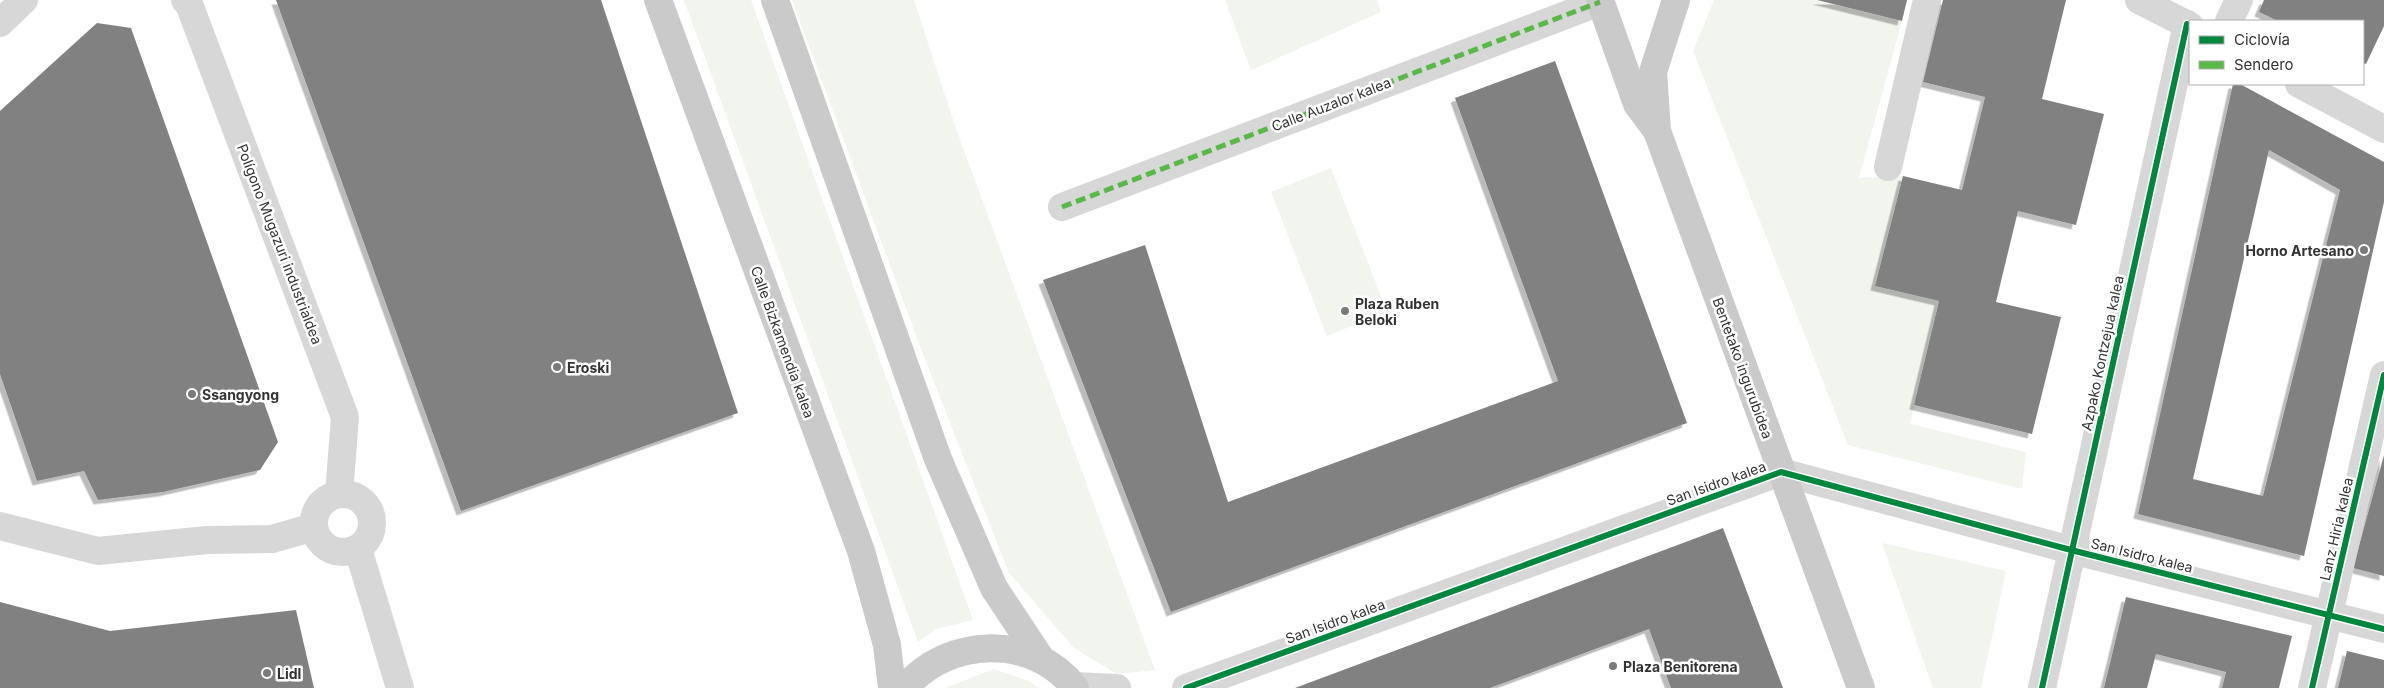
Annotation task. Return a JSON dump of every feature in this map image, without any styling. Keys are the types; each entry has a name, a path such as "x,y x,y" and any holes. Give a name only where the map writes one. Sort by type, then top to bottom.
{"main road":[{"name":"Calle Bizkamendia kalea","path":"658,0 861,552 887,645 892,688"},
{"path":"775,0 938,459 994,588 1042,660"},
{"name":"Bentetako ingurubidea","path":"1676,0 1653,72 1657,131 1862,688"},
{"name":"Bentetako ingurubidea","path":"1600,1 1637,104 1657,131"},
{"path":"905,688 915,675 944,657 976,648 1010,649 1042,660 1059,671 1075,687"}],"street":[{"path":"0,23 24,0"},
{"name":"Polígono Mugazuri industrialdea","path":"185,0 189,4 345,416 339,494"},
{"path":"1888,167 1927,0"},
{"path":"2139,0 2189,25"},
{"path":"2230,20 2239,0"},
{"name":"Calle Auzalor kalea","path":"1062,207 1600,1"},
{"name":"Azpako Kontzejua kalea","path":"2042,688 2071,550 2189,25"},
{"path":"2301,85 2384,129"},
{"name":"Lanz Hiria kalea","path":"2312,688 2384,375"},
{"name":"San Isidro kalea","path":"1186,688 1781,472 2071,550 2384,628"},
{"path":"339,494 358,498 370,511 372,529 364,544 358,549 340,553 330,550 316,536 314,527 314,517 323,502 339,494"},
{"path":"0,526 98,552 206,540 272,539 314,527"},
{"path":"358,549 400,688"},
{"path":"1075,687 1117,688"}],"shaded area":[{"path":"684,0 751,0 973,620 936,629 918,642"},
{"path":"792,0 914,0 955,126 1155,670 1117,674 1074,648 1009,573 921,349"},
{"path":"1225,0 1377,0 1381,12 1251,70"},
{"path":"1714,0 1814,0 1902,21 1859,178 1903,176 1875,286 1939,301 1910,424 2026,452 2022,489 1848,445 1693,51"},
{"path":"1331,168 1387,312 1327,336 1271,192"},
{"path":"1882,543 2006,571 1981,688 1933,688"},
{"path":"994,669 1029,681 1038,688 945,688"}],"building":[{"path":"276,0 601,0 738,413 461,511"},
{"path":"1817,0 1907,0 1902,21"},
{"path":"1943,0 2066,0 2042,99 2104,114 2076,225 2018,211 1996,302 2061,317 2032,434 1914,405 1939,301 1875,286 1903,176 1962,190 1985,97 1923,82"},
{"path":"2264,0 2384,0 2384,26 2366,64 2364,63 2364,20 2276,20 2259,12"},
{"path":"97,23 131,28 278,442 260,470 163,492 98,500 84,471 37,481 0,374 0,111"},
{"path":"1555,61 1687,423 1171,612 1043,280 1145,245 1228,502 1558,381 1455,98"},
{"path":"2233,85 2242,85 2384,162 2384,202 2304,556 2138,514","holes":["2269,150 2340,190 2263,496 2193,479"]},
{"path":"2384,455 2384,576 2353,568"},
{"path":"1723,528 1783,688 1671,688 1649,629 1490,688 1295,688"},
{"path":"2126,597 2292,636 2279,688 2222,688 2226,672 2156,654 2147,688 2104,688"},
{"path":"0,602 110,631 296,610 314,688 0,688"},
{"path":"2347,651 2384,660 2384,688 2338,688"}],"marked path":[{"path":"1062,207 1600,2"}],"cycle path":[{"path":"2042,688 2187,24"},
{"path":"2312,688 2384,375"},
{"path":"1186,688 1781,472 2071,550 2384,629"}],"place":[{"name":"Horno Artesano","path":"2364,250"},
{"name":"Plaza Ruben Beloki","path":"1345,311"},
{"name":"Eroski","path":"557,367"},
{"name":"Ssangyong","path":"192,394"},
{"name":"Plaza Benitorena","path":"1613,666"},
{"name":"Lidl","path":"267,673"}]}
